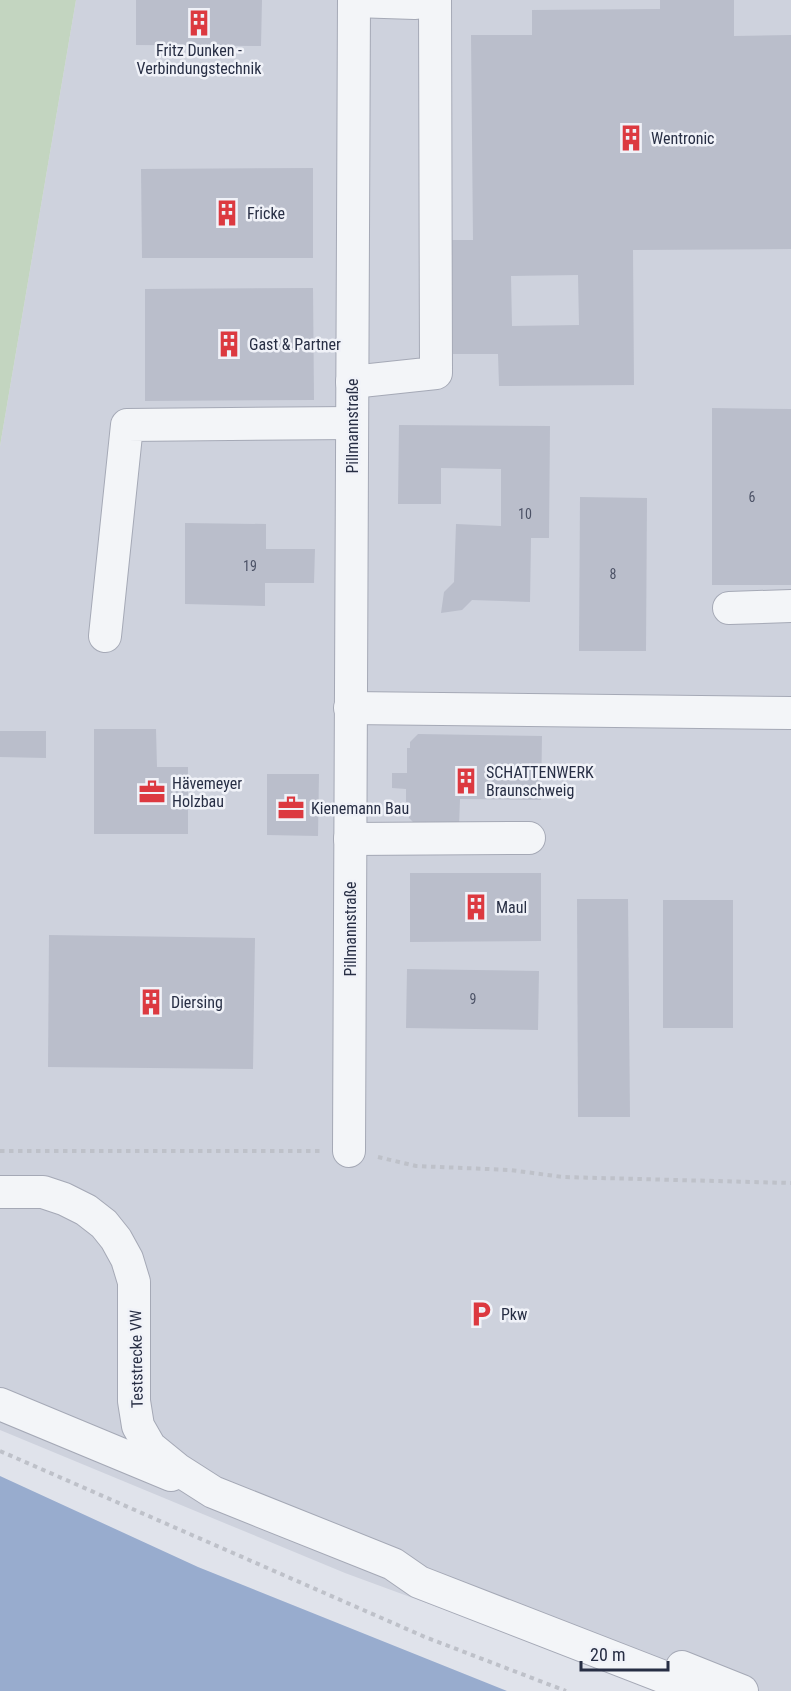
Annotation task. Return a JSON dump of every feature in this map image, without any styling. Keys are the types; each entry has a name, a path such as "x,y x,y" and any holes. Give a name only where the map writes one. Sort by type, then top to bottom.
{"street":[{"path":"354,1 415,3 418,0"},
{"path":"352,382 436,373 435,0"},
{"name":"Pillmannstraße","path":"349,1150 354,1"},
{"path":"105,636 127,426 351,423"},
{"path":"729,608 791,606"},
{"path":"350,708 791,713"},
{"path":"350,839 530,838"},
{"name":"Teststrecke VW","path":"0,1192 43,1192 64,1199 86,1210 104,1224 116,1239 128,1259 134,1282 134,1401 138,1426 150,1447 177,1469 213,1492 393,1564 419,1582 700,1691"},
{"name":"Teststrecke VW","path":"0,1404 174,1477 393,1564 419,1563 446,1571 742,1691"}],"path":[{"path":"0,1151 349,1150 416,1166 510,1170 562,1177 791,1183"},
{"path":"0,1451 425,1637 566,1691"}],"shaded area":[{"path":"76,0 791,0 791,1691 666,1691 345,1573 0,1430 0,446"}],"green space":[{"path":"0,0 76,0 0,446"}],"water":[{"path":"0,1476 198,1567 507,1691 0,1691"}],"building":[{"name":"Fritz Dunken - Verbindungstechnik","path":"136,0 262,0 261,46 136,45"},
{"name":"Wentronic","path":"660,0 734,0 734,36 791,35 791,249 633,250 634,385 499,386 498,354 453,354 452,240 473,240 471,35 532,35 532,10 660,9","holes":["578,275 579,325 512,326 511,276"]},
{"name":"Fricke","path":"313,168 313,258 142,258 141,169"},
{"name":"Gast & Partner","path":"313,288 314,400 145,401 145,289"},
{"path":"712,408 791,409 791,585 712,585"},
{"path":"399,425 550,426 549,538 531,538 530,602 472,600 462,610 441,613 444,592 454,582 456,524 501,526 501,469 441,468 441,504 398,504"},
{"path":"580,497 647,498 646,651 579,651"},
{"path":"185,523 266,524 266,549 315,549 314,583 265,583 265,606 185,604"},
{"path":"94,729 156,729 157,767 188,767 188,834 94,834"},
{"path":"0,731 46,731 46,758 0,757"},
{"name":"SCHATTENWERK Braunschweig","path":"418,734 542,736 541,800 460,799 459,827 417,826 409,818 409,812 406,812 406,789 392,788 392,773 407,773 407,748 410,748 410,742"},
{"path":"267,774 319,774 318,836 267,835"},
{"name":"Maul","path":"410,873 541,873 541,941 410,942"},
{"path":"577,899 628,899 630,1117 578,1117"},
{"path":"663,900 733,900 733,1028 663,1028"},
{"name":"Diersing","path":"49,935 255,938 253,1069 48,1067"},
{"path":"407,969 539,971 538,1030 406,1028"}],"place":[{"name":"Fritz Dunken - Verbindungstechnik","path":"199,23"},
{"name":"Wentronic","path":"631,138"},
{"name":"Fricke","path":"227,213"},
{"name":"Gast & Partner","path":"229,344"},
{"name":"SCHATTENWERK Braunschweig","path":"466,781"},
{"name":"Hävemeyer Holzbau","path":"152,792"},
{"name":"Kienemann Bau","path":"291,808"},
{"name":"Maul","path":"476,907"},
{"name":"Diersing","path":"151,1002"},
{"name":"Pkw","path":"481,1314"}]}
